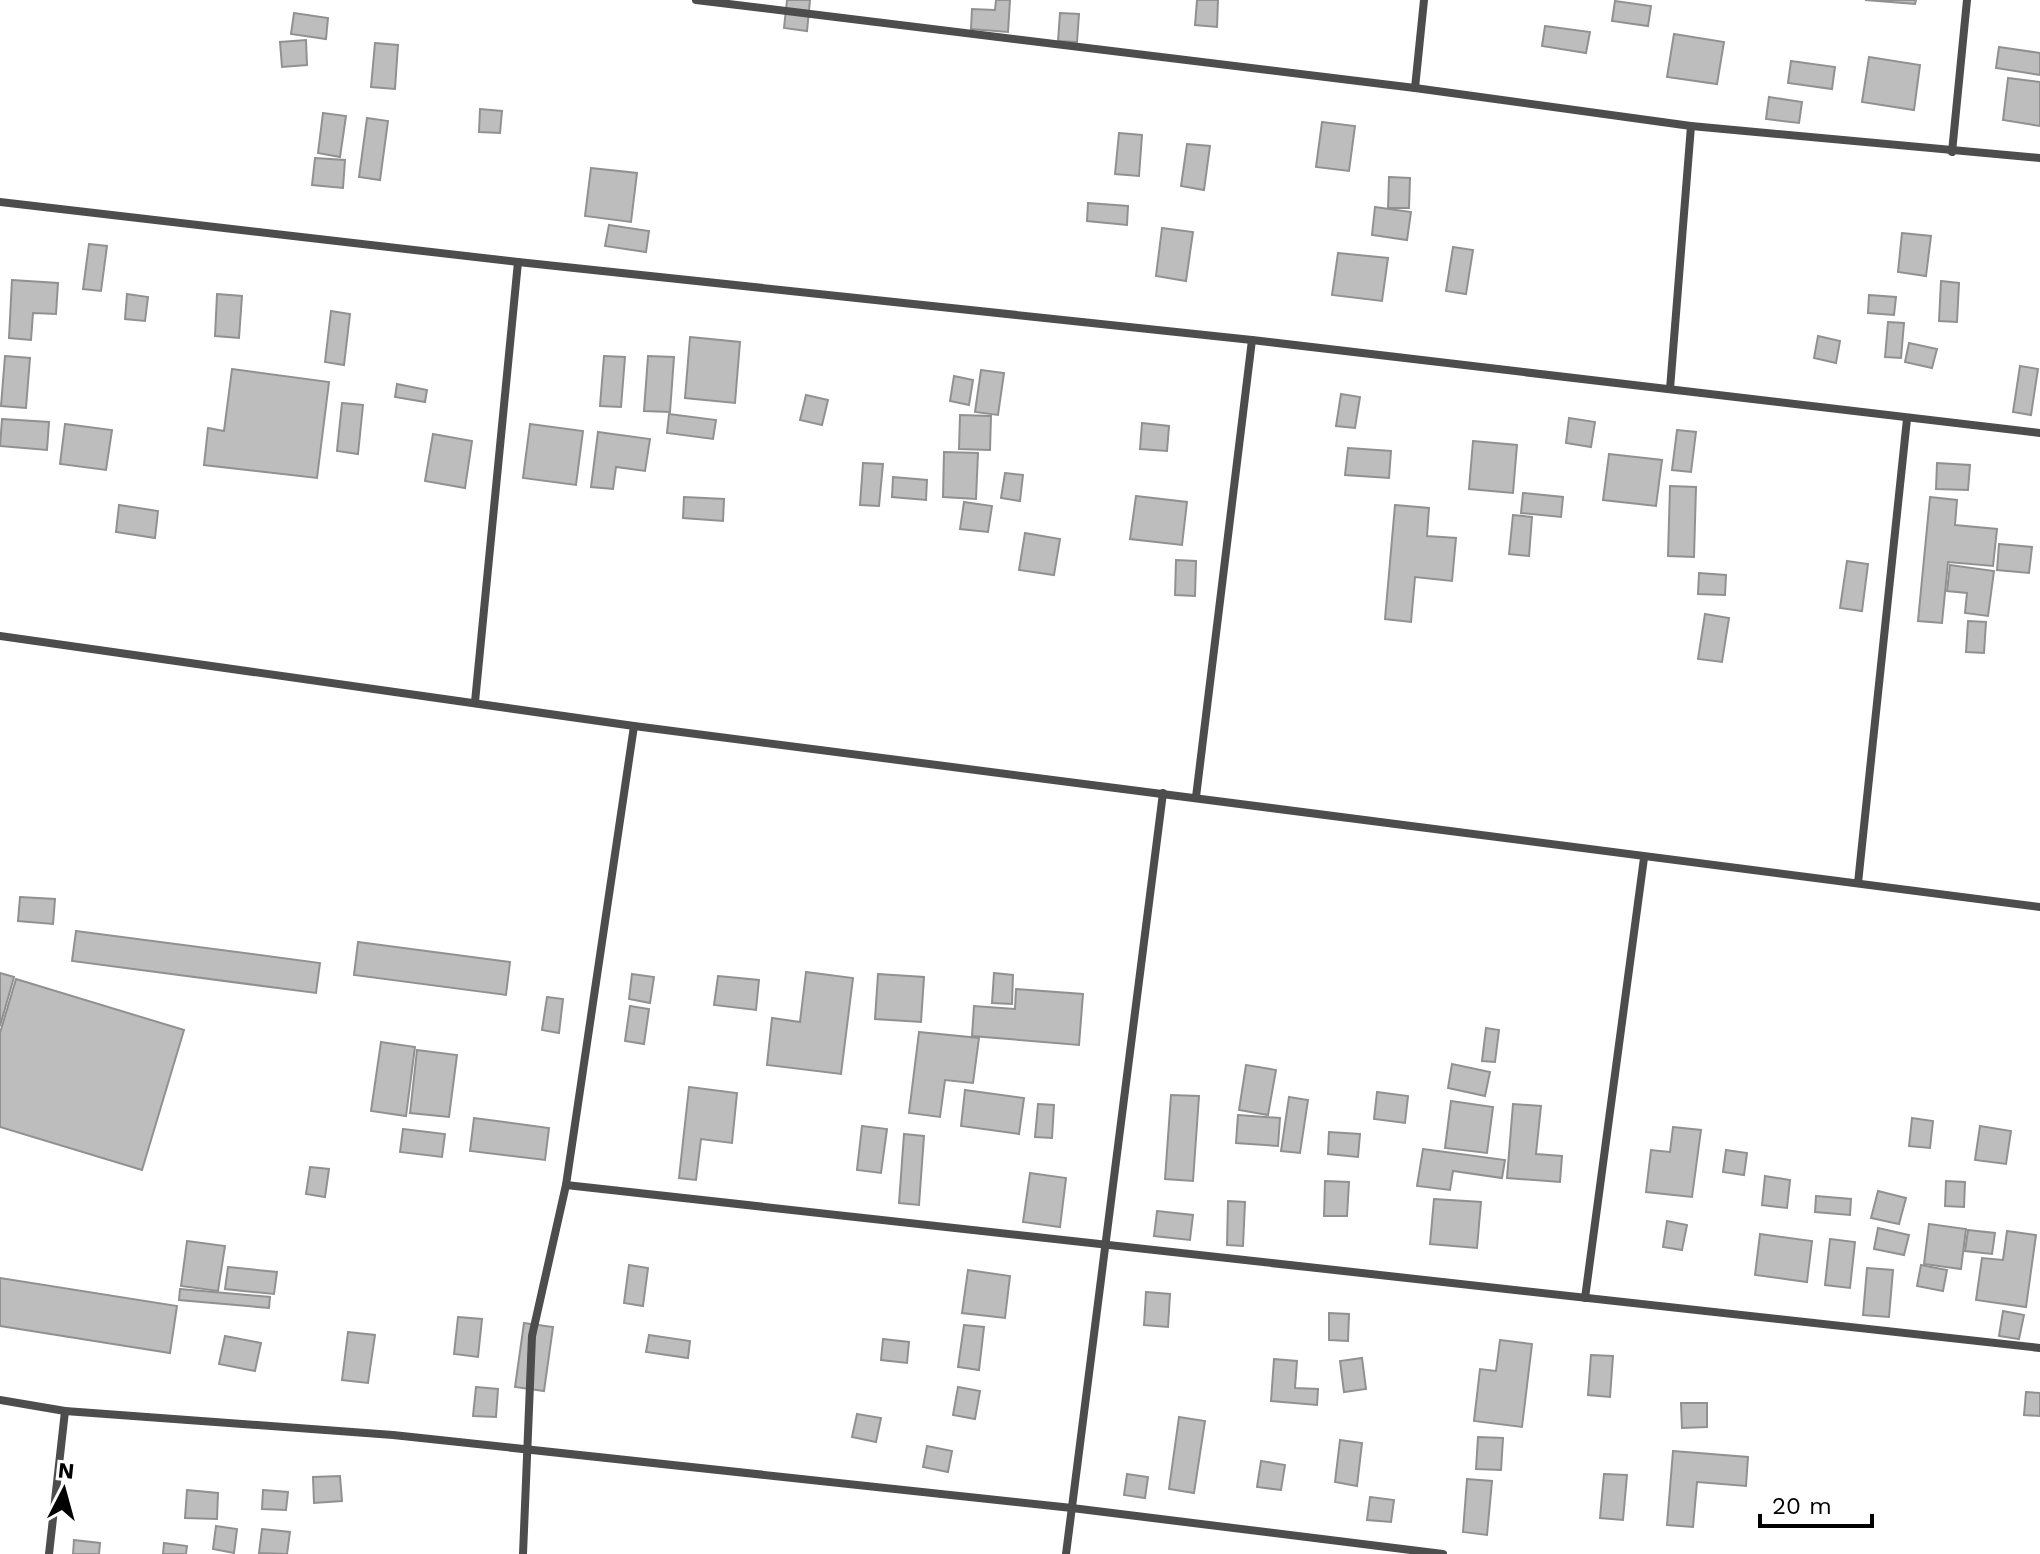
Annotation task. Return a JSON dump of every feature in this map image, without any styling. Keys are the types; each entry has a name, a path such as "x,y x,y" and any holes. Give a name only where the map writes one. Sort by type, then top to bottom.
{"street":[{"path":"696,0 1415,88 1691,126 2040,158"},
{"path":"1415,88 1424,0"},
{"path":"1952,152 1967,0"},
{"path":"1670,389 1691,126"},
{"path":"0,202 518,262 1252,340 2040,433"},
{"path":"475,702 518,262"},
{"path":"1196,797 1252,340"},
{"path":"1858,883 1907,419"},
{"path":"0,636 634,726 2040,907"},
{"path":"523,1554 532,1336 566,1185 634,726"},
{"path":"1066,1554 1163,793"},
{"path":"1585,1298 1644,858"},
{"path":"566,1185 2040,1348"},
{"path":"0,1400 65,1411 393,1435 1072,1508 1443,1554"},
{"path":"49,1554 65,1411"}],"building":[{"path":"787,0 810,0 807,31 784,28"},
{"path":"996,0 1010,0 1008,32 971,29 972,9 995,10"},
{"path":"1197,0 1218,0 1217,27 1195,25"},
{"path":"1865,0 1916,0 1915,4"},
{"path":"1615,1 1651,6 1648,26 1612,21"},
{"path":"294,13 328,18 326,39 291,34"},
{"path":"1060,13 1079,14 1077,42 1058,41"},
{"path":"1545,26 1590,32 1586,53 1542,46"},
{"path":"1674,34 1724,42 1717,84 1667,77"},
{"path":"306,40 307,65 282,67 280,42"},
{"path":"375,43 398,45 395,89 371,87"},
{"path":"1999,47 2040,53 2040,75 1996,68"},
{"path":"1869,57 1920,65 1914,110 1862,102"},
{"path":"1791,61 1835,67 1832,89 1788,83"},
{"path":"2008,78 2040,82 2040,126 2003,120"},
{"path":"1769,97 1802,102 1799,123 1766,119"},
{"path":"480,109 502,111 500,133 479,132"},
{"path":"323,113 346,116 340,157 318,153"},
{"path":"367,118 388,121 380,180 359,177"},
{"path":"1322,122 1355,126 1349,171 1316,167"},
{"path":"1119,133 1142,135 1139,176 1115,174"},
{"path":"1187,144 1210,146 1204,190 1181,186"},
{"path":"315,158 345,160 343,188 312,185"},
{"path":"591,168 637,173 631,222 585,216"},
{"path":"1389,177 1410,178 1409,208 1388,208"},
{"path":"1088,203 1128,206 1127,225 1087,221"},
{"path":"1375,207 1411,212 1407,240 1372,235"},
{"path":"609,225 649,231 646,252 605,246"},
{"path":"1162,228 1193,232 1186,281 1156,276"},
{"path":"1902,233 1931,236 1926,276 1898,272"},
{"path":"89,244 107,246 101,291 83,289"},
{"path":"1453,247 1473,250 1466,294 1446,291"},
{"path":"1338,253 1388,258 1382,301 1332,295"},
{"path":"12,280 58,283 56,314 33,313 31,340 9,338"},
{"path":"1941,281 1959,283 1957,322 1939,321"},
{"path":"127,294 148,297 145,321 125,319"},
{"path":"217,294 242,296 239,338 215,336"},
{"path":"1869,295 1896,297 1894,315 1868,313"},
{"path":"331,311 350,314 344,365 325,362"},
{"path":"1888,322 1904,323 1901,358 1885,357"},
{"path":"1818,336 1840,341 1836,363 1814,358"},
{"path":"690,337 740,342 735,403 685,398"},
{"path":"1909,343 1937,349 1932,368 1905,362"},
{"path":"5,356 30,358 26,408 1,406"},
{"path":"604,356 625,357 621,407 600,406"},
{"path":"648,356 674,357 670,412 644,411"},
{"path":"2020,366 2038,369 2031,415 2013,412"},
{"path":"232,369 329,382 317,478 204,465 208,428 224,431"},
{"path":"981,370 1004,373 998,415 975,412"},
{"path":"954,376 973,380 969,405 950,401"},
{"path":"397,384 427,390 425,402 395,397"},
{"path":"1341,394 1360,397 1355,428 1336,426"},
{"path":"806,395 828,400 822,425 800,420"},
{"path":"342,403 363,405 358,454 337,451"},
{"path":"669,414 716,420 713,439 667,433"},
{"path":"960,415 991,416 990,450 959,449"},
{"path":"1569,418 1595,422 1591,447 1566,443"},
{"path":"2,419 49,422 47,450 0,446"},
{"path":"1142,423 1169,426 1167,451 1140,449"},
{"path":"65,424 112,430 106,470 60,464"},
{"path":"530,424 583,431 576,485 523,478"},
{"path":"1677,430 1696,432 1691,472 1672,470"},
{"path":"598,432 650,439 645,471 616,467 613,489 591,487"},
{"path":"433,434 472,441 465,488 425,481"},
{"path":"1473,441 1517,445 1513,493 1469,489"},
{"path":"1348,448 1391,451 1389,478 1345,475"},
{"path":"944,452 978,453 976,499 943,497"},
{"path":"1609,454 1662,460 1656,506 1603,500"},
{"path":"863,463 883,464 879,506 860,505"},
{"path":"1937,463 1970,465 1968,490 1936,489"},
{"path":"1005,473 1023,475 1020,501 1001,498"},
{"path":"893,477 927,480 926,500 892,497"},
{"path":"1670,486 1696,487 1694,557 1668,556"},
{"path":"1523,493 1563,497 1561,517 1521,513"},
{"path":"1136,496 1187,502 1182,545 1130,539"},
{"path":"684,497 724,499 723,521 683,518"},
{"path":"1930,497 1957,500 1955,525 1997,529 1993,566 1948,562 1942,623 1918,621"},
{"path":"964,502 992,506 988,532 960,529"},
{"path":"119,505 158,511 155,538 116,532"},
{"path":"1395,505 1429,508 1427,536 1456,538 1452,581 1415,577 1411,622 1385,619"},
{"path":"1513,515 1532,517 1529,556 1509,554"},
{"path":"1025,533 1060,539 1054,575 1019,570"},
{"path":"1999,544 2032,547 2029,573 1997,570"},
{"path":"1176,560 1196,561 1195,596 1175,595"},
{"path":"1847,561 1868,564 1862,611 1840,608"},
{"path":"1950,565 1994,571 1988,616 1965,613 1967,593 1947,591"},
{"path":"1699,573 1726,575 1725,595 1698,594"},
{"path":"1705,614 1729,618 1722,662 1698,659"},
{"path":"1968,621 1986,622 1984,653 1966,652"},
{"path":"20,897 55,899 53,924 18,921"},
{"path":"76,931 320,963 316,993 72,961"},
{"path":"358,942 510,962 506,995 354,975"},
{"path":"806,972 853,978 841,1074 767,1065 772,1018 800,1022"},
{"path":"0,973 14,977 0,1026"},
{"path":"994,973 1013,975 1012,1004 992,1003"},
{"path":"632,974 654,977 650,1003 629,999"},
{"path":"878,974 924,977 921,1022 875,1019"},
{"path":"718,976 759,980 756,1010 714,1005"},
{"path":"16,979 184,1030 142,1170 0,1127 0,1033"},
{"path":"1016,989 1083,994 1079,1045 972,1036 974,1006 1015,1009"},
{"path":"547,997 563,999 559,1033 542,1030"},
{"path":"630,1006 649,1009 644,1044 625,1041"},
{"path":"1486,1028 1499,1030 1495,1062 1482,1061"},
{"path":"919,1032 979,1038 973,1083 945,1080 940,1117 909,1113"},
{"path":"381,1042 415,1047 406,1116 371,1111"},
{"path":"417,1050 457,1055 449,1117 410,1113"},
{"path":"1452,1064 1490,1072 1485,1096 1448,1088"},
{"path":"1246,1065 1276,1070 1268,1115 1239,1110"},
{"path":"689,1087 737,1093 732,1143 701,1139 696,1180 679,1178"},
{"path":"965,1090 1024,1098 1019,1134 961,1126"},
{"path":"1377,1092 1408,1096 1405,1123 1374,1119"},
{"path":"1171,1095 1199,1096 1193,1181 1165,1179"},
{"path":"1289,1097 1308,1100 1300,1153 1281,1151"},
{"path":"1451,1101 1493,1107 1487,1153 1445,1148"},
{"path":"1038,1104 1054,1105 1052,1138 1035,1137"},
{"path":"1513,1104 1541,1106 1536,1154 1562,1156 1560,1182 1507,1178"},
{"path":"1238,1115 1280,1118 1278,1146 1236,1143"},
{"path":"474,1118 549,1128 545,1160 470,1151"},
{"path":"1912,1118 1933,1121 1930,1148 1909,1146"},
{"path":"862,1126 887,1129 881,1173 857,1170"},
{"path":"1980,1126 2011,1131 2006,1164 1975,1160"},
{"path":"1673,1127 1701,1130 1692,1197 1646,1192 1651,1150 1670,1152"},
{"path":"403,1129 445,1134 442,1157 400,1152"},
{"path":"1329,1132 1360,1134 1358,1157 1328,1154"},
{"path":"904,1134 924,1136 919,1205 899,1203"},
{"path":"1423,1149 1505,1160 1502,1178 1453,1171 1450,1190 1417,1186"},
{"path":"1726,1150 1747,1153 1744,1175 1723,1172"},
{"path":"310,1167 329,1169 325,1197 306,1194"},
{"path":"1030,1173 1066,1178 1060,1227 1023,1222"},
{"path":"1765,1176 1790,1180 1787,1208 1762,1205"},
{"path":"1325,1181 1349,1182 1347,1216 1324,1216"},
{"path":"1946,1181 1965,1182 1964,1207 1945,1206"},
{"path":"1878,1191 1906,1198 1899,1224 1871,1218"},
{"path":"1816,1196 1851,1199 1850,1215 1815,1212"},
{"path":"1434,1199 1481,1202 1477,1248 1430,1244"},
{"path":"1228,1201 1245,1202 1243,1246 1227,1245"},
{"path":"1157,1211 1193,1215 1190,1240 1154,1236"},
{"path":"1667,1221 1687,1225 1682,1250 1663,1247"},
{"path":"1929,1224 1966,1229 1961,1269 1924,1264"},
{"path":"1878,1228 1909,1235 1904,1255 1874,1249"},
{"path":"1968,1230 1995,1233 1992,1254 1965,1251"},
{"path":"2007,1231 2036,1235 2026,1307 1976,1300 1982,1258 2003,1260"},
{"path":"1760,1234 1812,1241 1807,1282 1755,1275"},
{"path":"1830,1239 1855,1242 1850,1288 1825,1285"},
{"path":"187,1241 225,1246 218,1291 181,1286"},
{"path":"629,1265 648,1268 643,1306 624,1303"},
{"path":"1921,1265 1947,1270 1943,1291 1917,1286"},
{"path":"228,1267 277,1272 274,1294 225,1289"},
{"path":"1867,1268 1893,1270 1889,1317 1863,1315"},
{"path":"968,1270 1010,1276 1005,1318 962,1313"},
{"path":"0,1278 177,1306 170,1353 0,1326"},
{"path":"180,1289 270,1297 269,1308 179,1300"},
{"path":"1146,1292 1170,1294 1168,1327 1144,1325"},
{"path":"2003,1311 2024,1315 2019,1339 1999,1336"},
{"path":"1329,1313 1349,1314 1348,1341 1329,1340"},
{"path":"458,1317 482,1319 478,1357 454,1354"},
{"path":"524,1323 553,1327 544,1391 515,1387"},
{"path":"964,1325 984,1327 979,1370 958,1367"},
{"path":"348,1332 375,1335 368,1383 342,1380"},
{"path":"649,1335 690,1341 688,1358 646,1352"},
{"path":"225,1336 261,1343 255,1371 219,1364"},
{"path":"883,1339 909,1342 907,1363 881,1360"},
{"path":"1500,1340 1532,1344 1522,1427 1474,1421 1480,1369 1496,1371"},
{"path":"1591,1355 1613,1356 1610,1397 1588,1395"},
{"path":"1362,1358 1366,1389 1344,1392 1340,1361"},
{"path":"1274,1359 1297,1361 1295,1388 1318,1389 1317,1405 1271,1401"},
{"path":"476,1387 498,1389 496,1417 473,1416"},
{"path":"958,1387 980,1391 975,1419 953,1415"},
{"path":"2026,1392 2040,1393 2040,1416 2024,1415"},
{"path":"1681,1403 1707,1403 1707,1427 1682,1428"},
{"path":"857,1414 881,1418 876,1442 852,1437"},
{"path":"1179,1417 1205,1421 1194,1493 1169,1489"},
{"path":"1478,1437 1503,1438 1501,1470 1476,1469"},
{"path":"1340,1440 1362,1443 1357,1486 1335,1482"},
{"path":"927,1446 952,1451 948,1472 923,1467"},
{"path":"1673,1451 1748,1457 1746,1486 1697,1482 1693,1527 1667,1525"},
{"path":"1261,1461 1285,1465 1281,1490 1257,1487"},
{"path":"1127,1474 1148,1477 1145,1498 1124,1495"},
{"path":"1604,1474 1627,1475 1623,1520 1600,1518"},
{"path":"340,1476 342,1501 314,1503 313,1477"},
{"path":"1467,1479 1492,1481 1487,1535 1463,1532"},
{"path":"187,1490 218,1493 217,1519 185,1518"},
{"path":"263,1490 288,1492 286,1510 262,1509"},
{"path":"1370,1497 1394,1500 1391,1522 1367,1520"},
{"path":"216,1526 237,1529 234,1553 213,1549"},
{"path":"262,1529 290,1532 287,1554 259,1553"},
{"path":"74,1540 100,1543 99,1554 73,1554"},
{"path":"164,1543 187,1546 186,1554 163,1554"}]}
